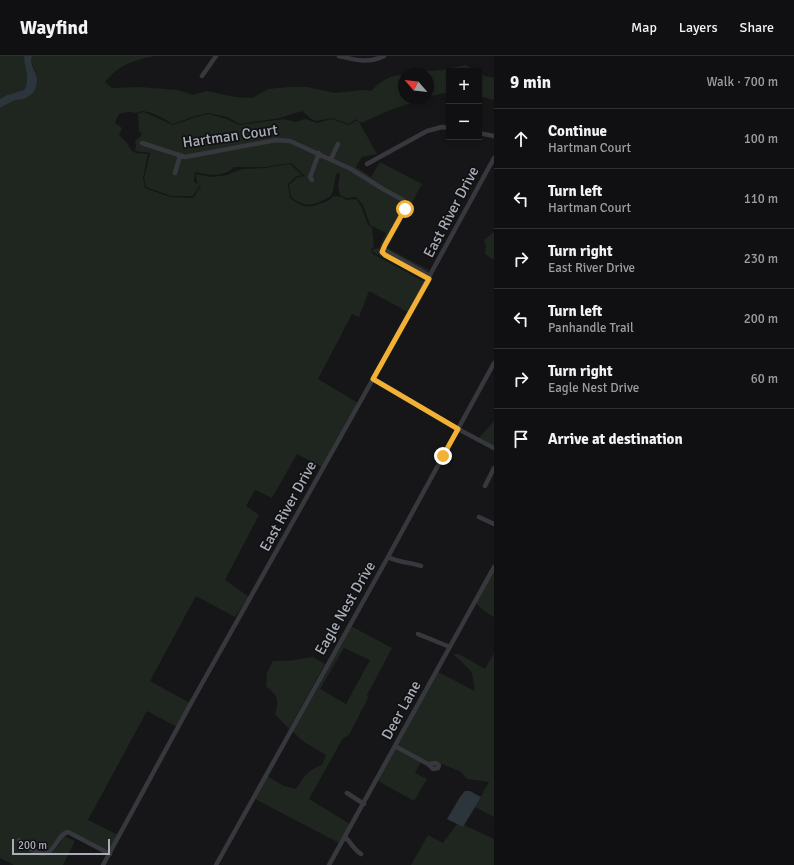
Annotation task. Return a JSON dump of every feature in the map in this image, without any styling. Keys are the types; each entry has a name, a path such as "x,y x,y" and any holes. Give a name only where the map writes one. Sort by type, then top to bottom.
{"street":[{"path":"202,76 216,56"},
{"path":"339,56 358,61 368,61 384,56"},
{"path":"367,164 427,130 446,128"},
{"path":"482,134 494,136"},
{"name":"Hartman Court","path":"142,142 180,156 191,156 276,140 290,142 319,153 351,169 382,189 401,198 404,202 405,209 382,251 384,254 430,277"},
{"path":"331,159 338,144"},
{"path":"312,180 310,177 319,153"},
{"path":"175,173 180,156"},
{"name":"East River Drive","path":"104,865 280,543 430,277 494,158"},
{"name":"Eagle Nest Drive","path":"216,865 388,557 494,363"},
{"path":"373,379 458,429 494,448"},
{"path":"485,486 494,468"},
{"path":"479,517 494,524"},
{"path":"388,557 400,563 421,566"},
{"name":"Deer Lane","path":"329,865 494,566"},
{"path":"418,634 450,647"},
{"path":"395,746 428,764"},
{"path":"347,794 364,804"},
{"path":"19,840 22,844 36,852 45,852 52,849 62,835 68,832 110,854"},
{"path":"345,837 353,848 360,854"}],"shaded area":[{"path":"0,56 24,56 28,83 24,90 7,95 0,99"},
{"path":"24,56 32,56 31,59 37,80 35,89 27,97 13,101 0,108 0,99 7,95 24,90 26,86 27,78"},
{"path":"32,56 154,56 121,67 105,82 112,88 139,87 178,90 193,95 207,91 235,97 252,98 268,89 289,87 307,87 335,93 363,90 371,91 386,79 398,76 398,104 408,104 361,123 357,119 348,124 332,118 316,121 311,119 302,111 280,118 240,124 227,117 209,113 195,116 173,124 145,111 119,114 115,123 122,128 119,135 132,151 136,153 148,154 143,178 145,188 170,197 193,198 201,186 197,183 196,174 211,177 228,175 243,169 265,168 290,164 302,175 297,176 288,184 290,198 301,205 306,206 315,206 331,199 333,196 342,197 346,200 356,199 361,206 368,225 372,227 374,247 371,249 373,254 423,281 425,280 408,312 369,291 359,317 352,314 318,379 358,403 322,467 297,454 272,498 255,490 246,506 259,515 225,580 249,597 235,617 196,596 150,681 190,703 177,727 147,711 88,820 118,835 109,852 66,831 60,835 50,849 41,851 31,848 19,838 16,839 19,843 33,852 43,854 55,850 64,836 75,841 63,865 14,865 0,858 0,108 12,101 28,97 36,87 38,80 31,60"},
{"path":"466,65 471,68 451,68"},
{"path":"446,69 446,93 434,96 434,70"},
{"path":"482,74 494,78 494,100 482,97"},
{"path":"144,112 173,125 209,114 240,125 284,119 295,122 306,119 317,123 332,119 348,125 358,120 377,154 362,157 356,167 371,177 380,162 422,184 387,248 429,270 424,280 373,252 373,249 379,248 386,233 370,225 363,205 356,197 346,198 340,195 338,187 340,173 336,174 333,191 330,197 315,204 301,203 291,197 289,185 298,177 305,176 291,163 264,167 234,167 225,173 216,175 195,172 194,182 200,185 193,196 171,196 146,187 144,178 150,153 135,151 135,141 142,134 139,131 138,113"},
{"path":"494,232 494,260 485,254 486,246 484,240"},
{"path":"494,421 494,446 479,438"},
{"path":"494,570 494,617 484,611 476,603"},
{"path":"351,626 392,648 367,695 368,698 349,735 343,738 309,799 350,824 339,843 255,799 267,776 284,786 296,789 309,772 322,765 326,755 304,742 292,731","holes":["344,648 370,660 346,704 320,689"]},
{"path":"494,653 494,817 475,807 489,782 467,779 461,772 438,762 427,761 398,745 438,672 475,691 470,670 453,654 459,654 485,669"},
{"path":"313,657 325,664 289,729 275,714 277,701 273,692 266,686 267,673 273,661 288,661"},
{"path":"396,748 421,762 415,773 427,779 414,801 378,781"},
{"path":"465,791 470,791 481,797 463,827 447,819"},
{"path":"457,824 463,827 464,825 494,839 494,865 411,865 428,835 443,843"}],"route":[{"path":"405,209 382,249 382,252 429,279 373,379 458,429 443,456"}]}
